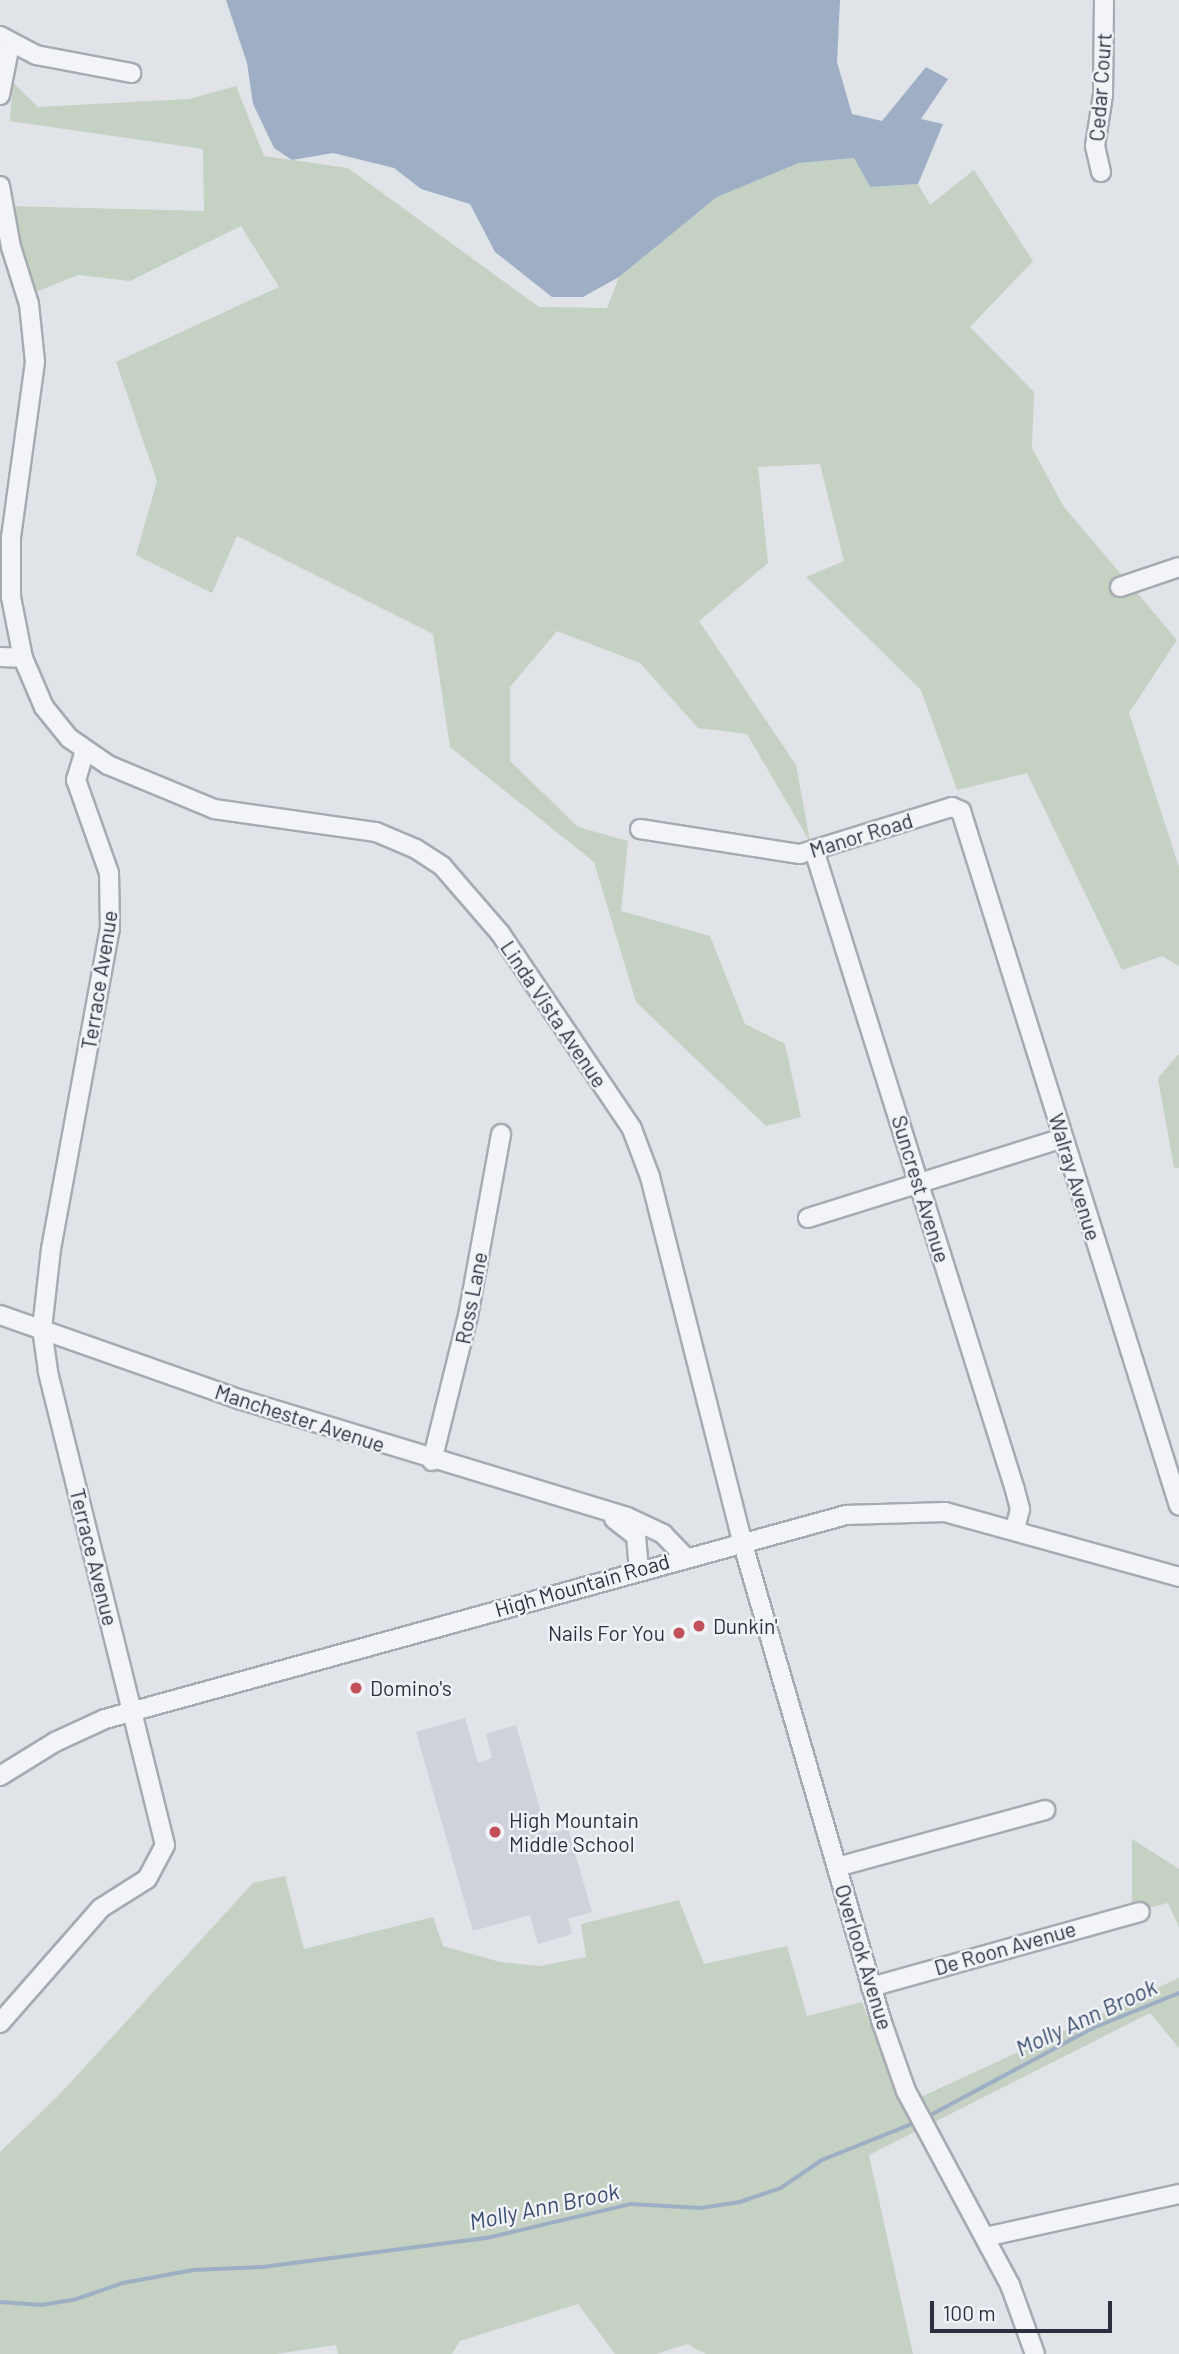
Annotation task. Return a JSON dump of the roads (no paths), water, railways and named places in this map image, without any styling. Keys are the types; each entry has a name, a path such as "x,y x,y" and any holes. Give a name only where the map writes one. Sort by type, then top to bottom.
{"street":[{"name":"Cedar Court","path":"1101,172 1095,146 1103,95 1104,0"},
{"path":"0,95 5,40 64,62 131,73"},
{"path":"0,186 11,247 29,304 35,362 7,518 10,597 23,657 44,707 85,751"},
{"path":"1120,587 1179,567"},
{"path":"0,657 23,657"},
{"name":"Terrace Avenue","path":"0,2023 92,1917 147,1879 162,1857 164,1837 48,1371 42,1329 51,1249 110,929 109,873 76,780 85,751"},
{"name":"Linda Vista Avenue","path":"85,751 107,765 214,809 385,835 442,866 500,933 640,1145 742,1541"},
{"name":"Manor Road","path":"640,829 800,854 952,807 961,811 971,847"},
{"name":"Walray Avenue","path":"971,847 1176,1484 1179,1506"},
{"name":"Suncrest Avenue","path":"814,850 1020,1508 1015,1529"},
{"name":"Ross Lane","path":"432,1461 468,1315 501,1134"},
{"path":"808,1218 1063,1138"},
{"name":"Manchester Avenue","path":"0,1315 242,1400 432,1461 646,1524 669,1539 684,1556"},
{"name":"Manchester Avenue","path":"603,1511 636,1536 639,1569"},
{"name":"High Mountain Road","path":"0,1776 64,1738 133,1710 684,1556 872,1511 945,1512 1015,1529 1179,1577"},
{"name":"Overlook Avenue","path":"742,1541 871,1987 916,2108 1020,2307 1035,2354"},
{"path":"837,1867 1045,1810"},
{"name":"De Roon Avenue","path":"871,1987 1140,1912"},
{"path":"985,2237 1179,2194"}],"water":[{"path":"226,0 840,0 837,62 852,114 882,121 926,67 948,79 921,119 943,124 918,184 870,187 854,158 799,163 717,197 619,277 583,297 552,297 495,252 470,204 421,189 394,168 333,153 292,160 274,148 253,104 247,63"}],"waterway":[{"name":"Molly Ann Brook","path":"927,2117 1093,2028 1179,1993"},
{"name":"Molly Ann Brook","path":"0,2302 41,2305 77,2299 123,2283 193,2270 263,2267 487,2238 631,2204 700,2208 740,2202 781,2188 822,2160 917,2122"}],"place":[{"name":"Dunkin'","path":"699,1626"},
{"name":"Nails For You","path":"679,1633"},
{"name":"Domino's","path":"356,1688"},
{"name":"High Mountain Middle School","path":"495,1832"}]}
